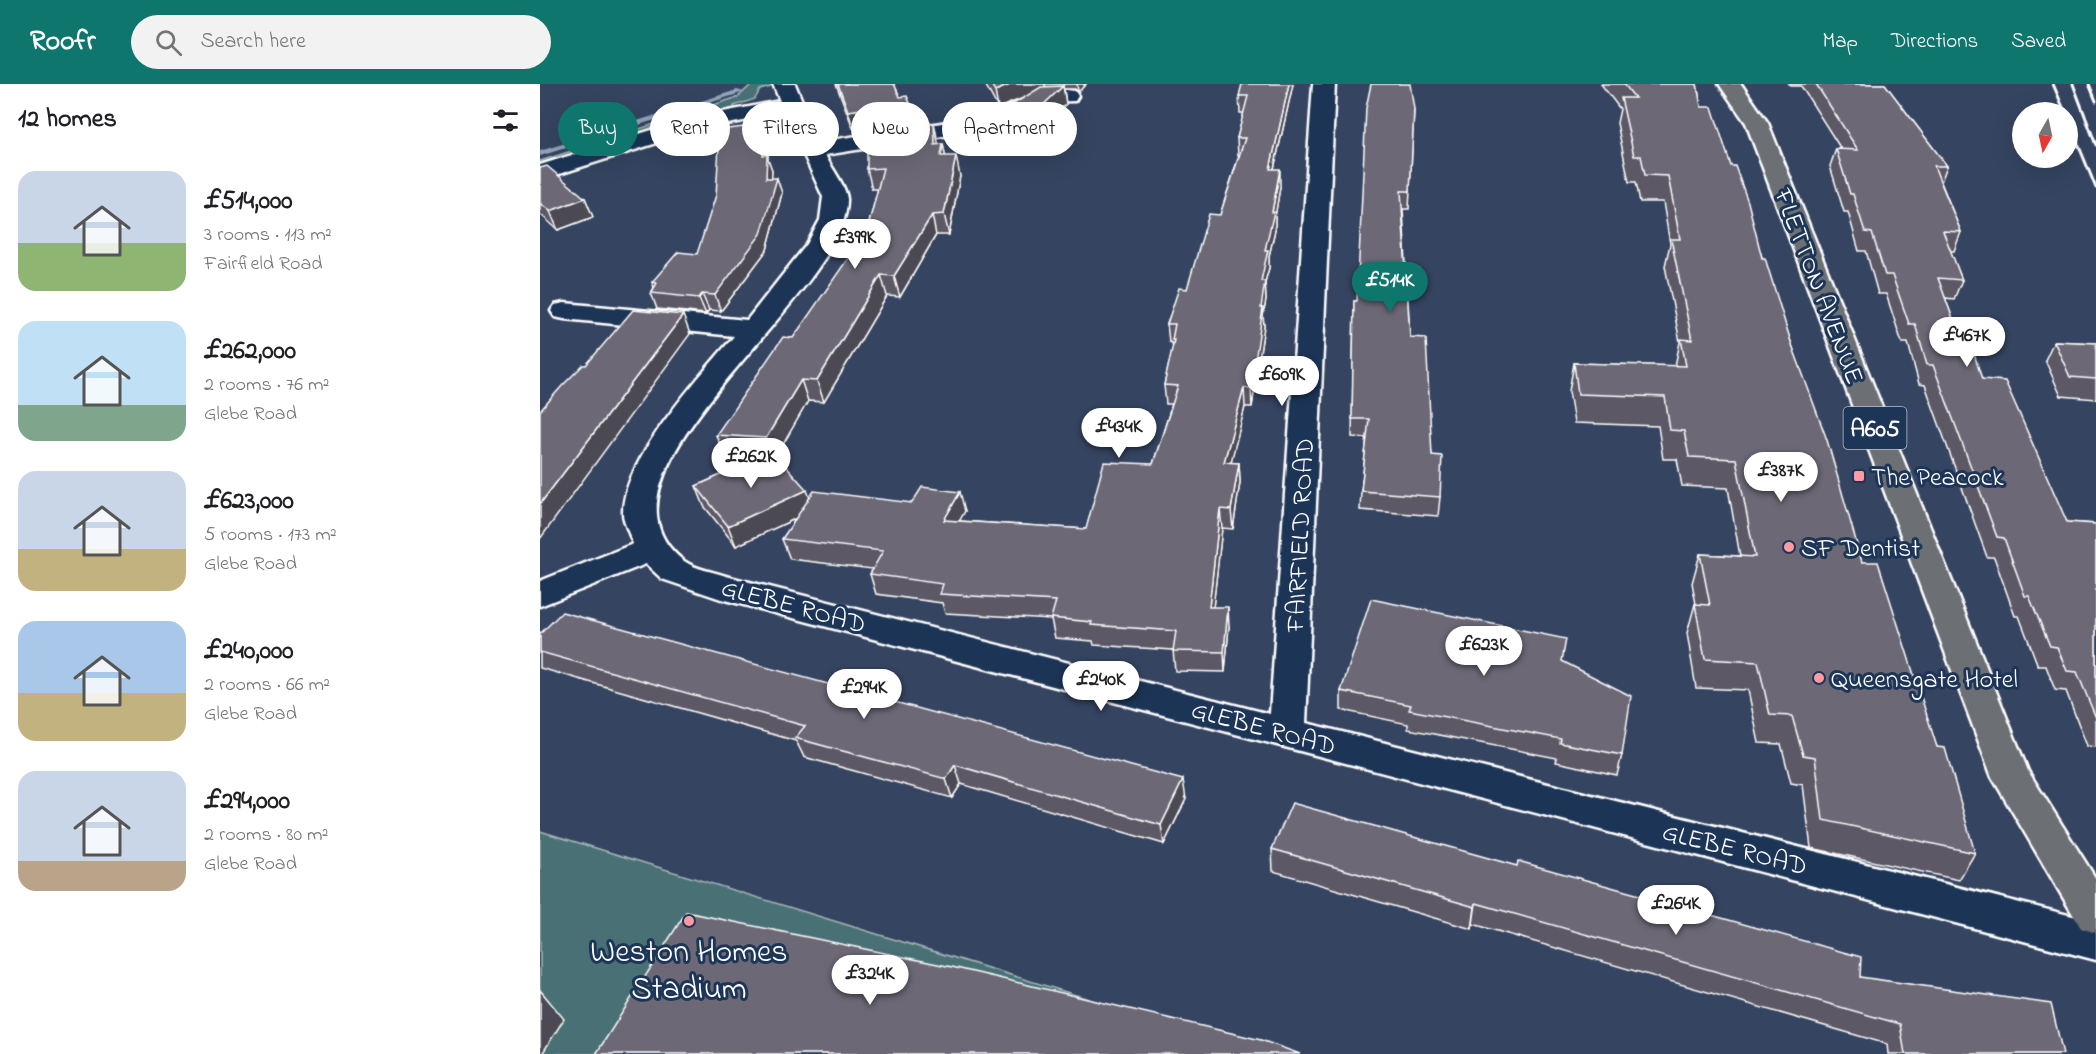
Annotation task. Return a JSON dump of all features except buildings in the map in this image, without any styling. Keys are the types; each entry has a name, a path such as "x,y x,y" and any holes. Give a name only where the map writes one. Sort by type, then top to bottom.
{"main road":[{"name":"FLETTON AVENUE","path":"1730,84 1756,123 2011,777 2096,915"}],"street":[{"name":"FAIRFIELD ROAD","path":"1287,734 1324,84"},
{"path":"839,145 1005,117 1033,90 1066,96"},
{"path":"540,173 671,128 787,95"},
{"name":"GLEBE ROAD","path":"814,156 835,197 832,220 819,244 788,288 751,329 687,410 645,478 639,514 651,549 674,571 721,587 2096,941"},
{"path":"564,311 751,329"},
{"path":"540,594 651,549"}],"green space":[{"path":"752,84 770,84 771,87 760,90 755,99 734,106 735,109 730,110 730,102 723,102 738,97"},
{"path":"650,125 650,131 638,135 638,129"},
{"path":"558,155 574,156 540,167 540,161"},
{"name":"Weston Homes Stadium","path":"540,831 1269,1054 540,1054"}],"waterway":[{"path":"540,154 740,92"}],"railway":[{"path":"2053,84 2061,102"},
{"path":"2073,84 2096,145"},
{"path":"2089,84 2096,101"},
{"path":"2078,144 2096,188"}],"place":[{"name":"The Peacock","path":"1859,476"},
{"name":"SF Dentist","path":"1789,547"},
{"name":"Queensgate Hotel","path":"1819,678"},
{"name":"Weston Homes Stadium","path":"689,921"}]}
